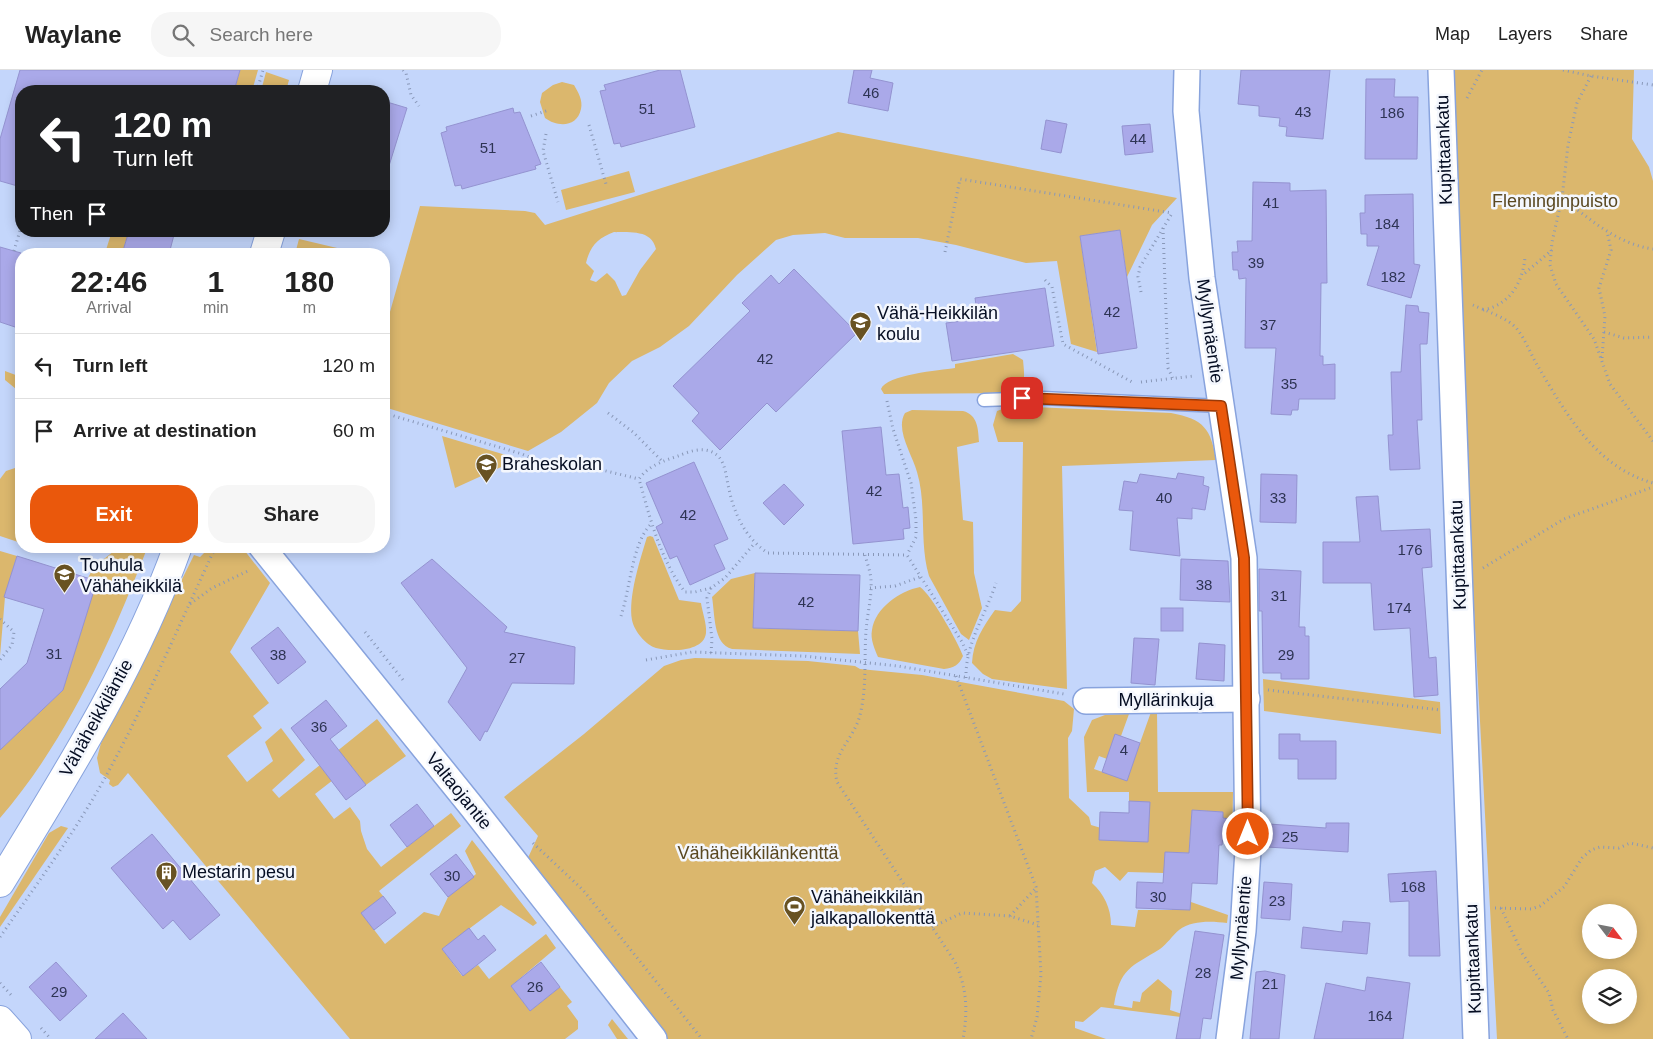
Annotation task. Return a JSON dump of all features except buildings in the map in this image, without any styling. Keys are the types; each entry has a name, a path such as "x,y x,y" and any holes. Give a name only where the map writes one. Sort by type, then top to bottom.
{"street":[{"path":"314,85 318,70"},
{"name":"Myllymäentie","path":"1187,70 1186,110 1202,278 1244,558 1246,894 1229,1039"},
{"name":"Kupittaankatu","path":"1441,70 1476,1039"},
{"name":"Vähäheikkiläntie","path":"0,883 99,718 160,592 175,553"},
{"name":"Valtaojantie","path":"258,558 474,810 654,1039"},
{"name":"Myllärinkuja","path":"1086,701 1246,694"},
{"path":"0,1020 17,1039"}],"lane":[{"path":"984,400 1041,398 1221,406"}],"path":[{"path":"259,85 263,70"},
{"path":"403,70 406,73 411,95 419,106"},
{"path":"1563,70 1653,85"},
{"path":"1591,76 1577,103 1568,145 1562,198 1550,266 1556,284 1594,339 1610,384 1653,441"},
{"path":"531,116 549,110"},
{"path":"589,125 606,184"},
{"path":"546,134 544,151 558,202"},
{"path":"945,252 960,179 1174,212 1140,267 1138,277 1141,292"},
{"path":"1562,198 1607,231 1638,247 1653,250"},
{"path":"1163,228 1168,368 1172,379"},
{"path":"1602,361 1605,316 1599,288 1610,250 1607,231"},
{"path":"14,251 18,237"},
{"path":"1524,273 1552,250"},
{"path":"1483,310 1495,307 1518,285 1524,273 1525,257"},
{"path":"1045,280 1052,287 1063,344 1069,348 1130,382 1199,375"},
{"path":"1449,301 1468,303 1516,328 1556,396 1590,445 1618,469 1653,485"},
{"path":"1604,332 1624,338 1653,337"},
{"path":"887,401 893,429 911,484 916,520 916,537 907,555"},
{"path":"608,413 632,432 662,461"},
{"path":"390,415 522,454 549,465 602,470 639,479"},
{"path":"754,544 724,578 710,588 695,592 685,592 676,580 652,524 639,479 645,470 662,461 698,448 717,455 725,467 734,509 754,544 768,553 907,555"},
{"path":"1476,573 1500,556 1564,519 1653,485"},
{"path":"621,616 640,544 645,530 652,524"},
{"path":"0,937 70,838 106,777 144,703 213,553"},
{"path":"865,555 872,581 866,632 867,663 860,716 847,744 836,758 834,770 837,782 955,962 963,982 967,1005 963,1039"},
{"path":"907,555 958,635 968,655"},
{"path":"189,606 212,588 258,558"},
{"path":"870,588 895,586 920,577"},
{"path":"966,678 968,655 996,583"},
{"path":"710,588 707,598 712,639 711,653"},
{"path":"0,619 14,632 12,644 0,660"},
{"path":"359,625 406,684"},
{"path":"646,660 692,652 803,656 956,676 1070,695 1086,701"},
{"path":"956,676 1036,888 1041,974 1037,1017 1031,1039"},
{"path":"1246,694 1464,712"},
{"path":"531,841 583,890 702,1039"},
{"path":"1487,908 1531,909 1540,906 1564,887 1582,858 1591,850 1600,847 1619,848 1630,843 1653,848"},
{"path":"1010,916 1036,888"},
{"path":"1501,908 1522,953 1549,993 1553,1010 1568,1039"},
{"path":"932,927 962,913 1010,916 1038,925"}],"green space":[{"path":"240,70 258,70 254,85 236,85"},
{"name":"Fleminginpuisto","path":"1452,70 1634,70 1632,139 1649,167 1653,181 1653,1039 1497,1039 1464,422"},
{"path":"266,72 289,80 288,85 263,85"},
{"path":"562,82 574,85 581,102 579,115 571,123 566,124 555,123 545,118 540,102 542,93 553,85"},
{"path":"838,132 1177,198 1152,225 1127,277 1120,230 1080,236 1097,352 1071,344 1057,261 1026,263 956,245 918,238 845,238 825,233 793,235 776,240 737,275 689,326 660,347 632,361 609,383 597,403 561,432 528,451 390,409 390,312 420,206 535,213 545,225","holes":["614,232 640,233 650,238 656,249 640,270 626,295 622,296 615,281 607,273 596,282 590,280 594,271 586,263 592,247 603,237"]},
{"path":"629,171 635,192 566,210 561,190"},
{"path":"110,237 127,237 124,248 107,248"},
{"path":"299,239 337,248 297,248"},
{"path":"1013,354 1023,360 1024,369 1023,383 1015,393 884,394 881,389 885,384 903,377 955,368 955,364"},
{"path":"5,371 15,375 15,388 5,380"},
{"path":"1011,406 1182,415 1198,422 1204,427 1212,440 1214,449 1216,460 1062,466 1067,689 992,679 983,674 972,663 977,641 995,610 1011,612 1021,601 1023,442 998,442 993,425 997,411"},
{"path":"912,410 963,411 972,416 976,423 979,442 957,447 963,520 973,522 974,573 982,608 969,640 961,634 929,576 924,550 920,485 915,465 905,442 902,427 905,413"},
{"path":"442,436 519,459 455,488"},
{"path":"15,468 15,541 0,536 0,479 6,471"},
{"path":"647,537 653,537 679,600 701,603 706,633 704,639 693,647 677,650 656,648 645,641 633,624 631,611 633,590"},
{"path":"0,551 17,556 5,597 0,656"},
{"path":"111,553 145,553 102,654 67,723 24,788 0,818 0,750 63,690 96,581 88,578 93,568"},
{"path":"204,553 246,553 270,583 230,652 269,703 253,716 262,728 227,756 247,782 273,761 265,742 281,728 305,760 272,790 279,798 377,719 406,756 366,785 351,766 315,794 334,819 350,807 360,821 367,849 381,867 451,813 461,826 379,891 383,896 362,914 385,944 424,912 439,916 448,897 476,874 465,851 472,840 537,923 533,926 501,905 442,949 462,976 478,965 489,979 546,934 556,948 511,986 530,1011 560,987 572,1002 567,1006 578,1021 578,1029 565,1039 350,1039 128,773 118,785 113,787 109,784 110,780 100,773 97,758 101,743 194,555 200,557"},
{"path":"755,573 753,628 858,631 860,654 732,649 726,646 718,635 712,597 731,579"},
{"path":"920,587 937,608 963,656 960,662 953,667 944,669 878,657 873,644 872,633 874,622 878,615 883,608 904,592"},
{"name":"Vähäheikkilänkenttä","path":"695,658 808,661 855,666 860,669 922,675 1064,701 1074,709 1072,731 1068,738 1069,798 1089,817 1091,825 1148,842 1129,801 1129,792 1087,792 1084,737 1092,720 1105,715 1129,714 1121,736 1107,759 1099,756 1094,769 1114,776 1118,764 1131,768 1151,712 1157,712 1158,792 1233,792 1232,848 1228,846 1230,819 1223,818 1223,812 1192,810 1189,853 1168,852 1164,873 1128,872 1120,881 1105,867 1095,871 1092,883 1106,902 1110,913 1111,925 1135,927 1138,910 1172,910 1173,901 1191,902 1228,915 1227,923 1196,923 1179,930 1160,949 1128,970 1120,983 1114,1005 1132,1008 1133,1001 1140,1002 1142,993 1158,979 1172,991 1170,1010 1182,1014 1181,1017 1101,1007 1083,1022 1075,1021 1075,1028 1106,1039 668,1039 527,860 538,836 504,797 584,734 664,666 681,660"},
{"path":"1263,679 1440,702 1441,734 1264,711"},
{"path":"61,826 68,828 0,927 0,917 49,833"},
{"path":"612,1019 628,1039 617,1039 608,1025"}],"place":[{"name":"Vähä-Heikkilän koulu","path":"861,342"},
{"name":"Braheskolan","path":"486,483"},
{"name":"Touhula Vähäheikkilä","path":"64,594"},
{"name":"Mestarin pesu","path":"166,891"},
{"name":"Vähäheikkilän jalkapallokenttä","path":"795,926"}],"route":[{"path":"1022,398 1221,406 1244,558 1248,834"}]}
